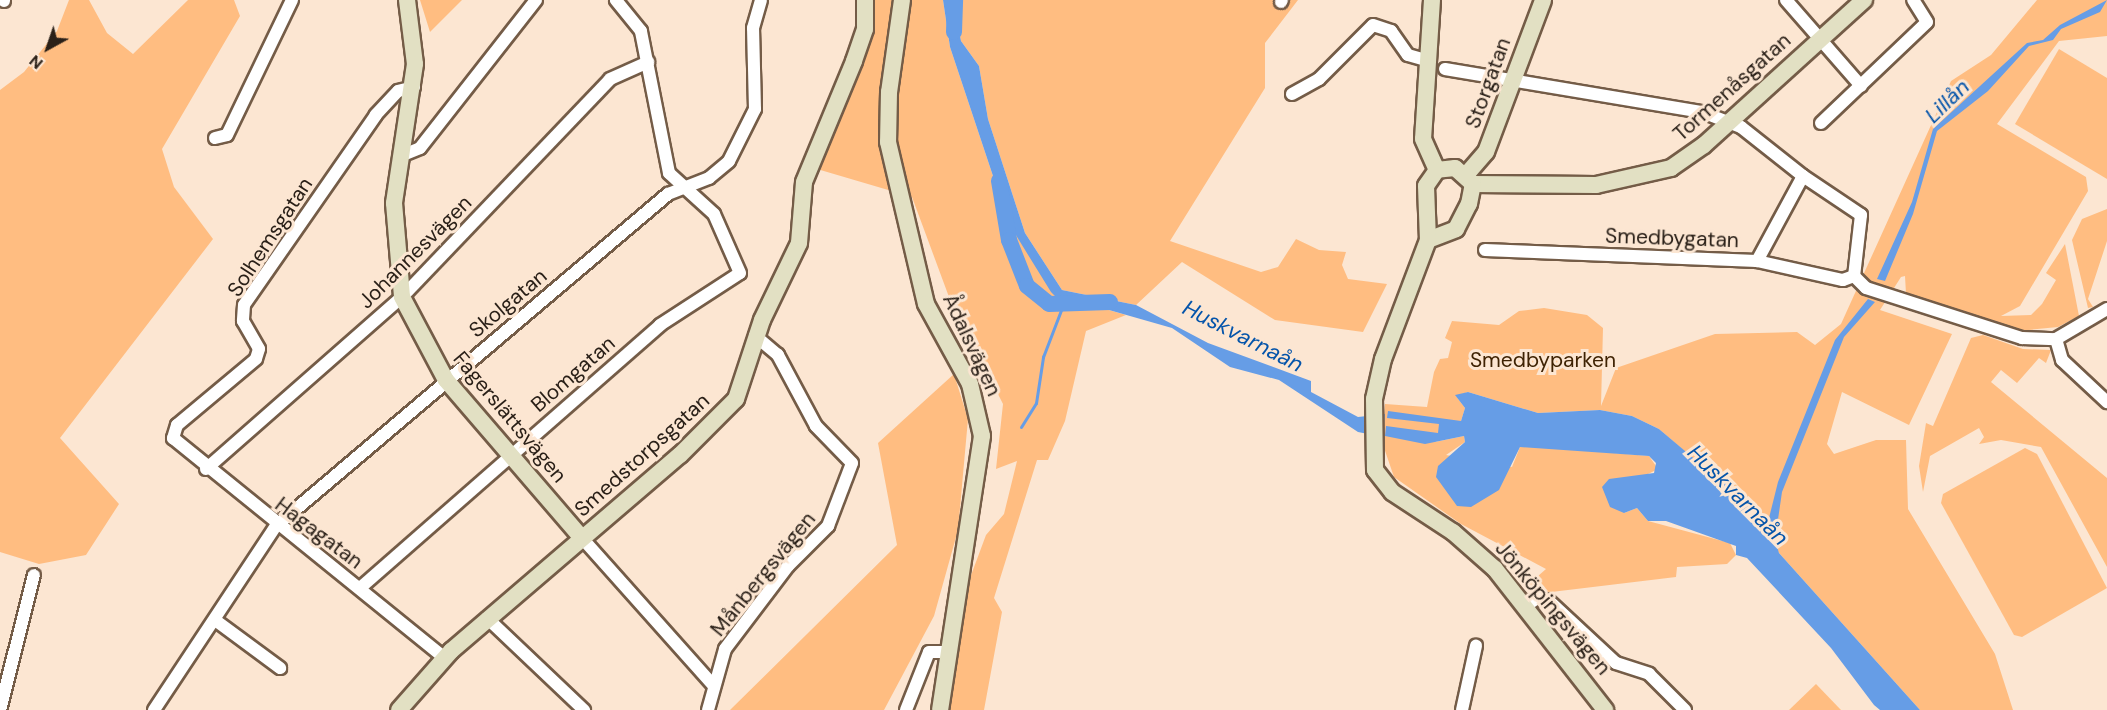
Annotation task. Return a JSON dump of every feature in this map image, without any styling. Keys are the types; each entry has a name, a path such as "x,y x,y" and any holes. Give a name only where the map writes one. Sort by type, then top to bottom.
{"street":[{"path":"215,138 227,135 292,0"},
{"name":"Fagerslättsvägen","path":"407,0 414,87 394,203 402,297 446,380 582,538"},
{"path":"403,154 420,148 536,0"},
{"path":"616,0 641,31 658,96 661,152 669,173 687,188"},
{"name":"Skolgatan","path":"159,708 276,526 668,194 687,188 729,161 750,126 755,109 754,10 761,0"},
{"name":"Smedstorpsgatan","path":"399,710 445,658 487,618 723,415 740,389 755,336 799,243 804,182 861,40 865,0"},
{"name":"Ådalsvägen","path":"902,0 889,92 888,142 926,304 970,384 982,436 940,710"},
{"path":"1432,0 1437,65 1424,147 1437,171 1426,186 1428,240 1456,229 1469,179"},
{"name":"Storgatan","path":"1469,179 1484,157 1543,0"},
{"path":"1786,0 1861,85"},
{"name":"Tormenåsgatan","path":"1437,171 1449,167 1469,179 1625,181 1688,158 1864,0"},
{"path":"1821,123 1927,22 1913,0"},
{"path":"1292,94 1319,79 1373,25 1391,31 1408,55 1437,65 1728,121 1861,215 1854,276 1866,288 1964,318 2010,336 2056,339 2107,309"},
{"name":"Johannesvägen","path":"206,469 402,297 610,78 648,62"},
{"name":"Solhemsgatan","path":"173,438 177,425 256,359 259,349 243,321 244,305 375,115 398,91 414,87"},
{"path":"1757,261 1803,176"},
{"name":"Blomgatan","path":"360,588 509,454 660,325 740,273 736,253 714,214 687,188"},
{"name":"Jönköpingsvägen","path":"1428,240 1374,399 1371,438 1373,464 1385,486 1471,546 1526,606 1605,710"},
{"name":"Smedbygatan","path":"1485,250 1757,261 1843,280 1854,276"},
{"name":"Månbergsvägen","path":"708,710 713,685 725,649 788,566 828,526 852,463 816,426 778,355 755,336"},
{"path":"2056,339 2062,360 2107,402"},
{"name":"Hagagatan","path":"173,438 206,469 276,526 360,588 445,658"},
{"path":"582,538 713,685"},
{"path":"0,710 34,575"},
{"path":"1526,606 1537,598 1549,601 1616,663 1649,674 1685,710"},
{"path":"487,618 584,710"},
{"path":"215,620 280,668"},
{"path":"1462,710 1476,646"},
{"path":"906,710 929,652 948,652"}],"green space":[{"path":"69,0 89,0 107,33 133,54 188,0 234,0 240,16 162,149 174,187 213,239 60,438 119,504 86,555 39,564 0,552 0,90 24,72 57,31"},
{"path":"420,0 462,0 430,32"},
{"path":"871,0 943,0 950,47 1009,224 1062,303 1088,304 1126,315 1086,331 1065,421 1048,460 1037,460 994,598 1002,612 984,710 947,710 970,578 986,535 1004,514 1017,461 996,469 1003,404 949,297 912,197 817,169 870,40"},
{"path":"953,0 1298,0 1265,43 1265,88 1170,241 1261,272 1278,267 1296,239 1319,250 1346,252 1342,265 1348,279 1387,284 1363,332 1275,320 1182,262 1136,305 1062,290 1025,233 988,119 979,66 961,41"},
{"name":"Smedbyparken","path":"2037,0 2107,0 2107,36 2059,41 1997,124 2086,177 2088,191 2020,306 2001,316 2031,315 2042,304 2056,280 2046,273 2065,244 2079,316 2058,327 2018,331 1906,294 1905,276 1901,277 1880,310 1952,334 1909,425 1842,392 1827,444 1834,454 1876,440 1906,440 1908,509 1995,654 2013,710 1920,710 1779,553 1747,496 1717,479 1659,429 1632,416 1600,410 1538,413 1468,392 1456,396 1465,408 1461,421 1435,442 1464,436 1465,442 1446,455 1512,467 1520,447 1531,446 1649,456 1658,469 1644,476 1624,513 1637,508 1648,521 1730,543 1736,555 1727,564 1677,567 1676,577 1543,593 1529,584 1546,569 1461,524 1394,477 1382,442 1385,404 1427,407 1434,372 1440,359 1448,358 1452,342 1445,338 1452,321 1499,325 1519,311 1544,308 1587,315 1603,328 1601,406 1616,368 1715,334 1797,332 1815,345 1841,324 1951,81 1991,55"},
{"path":"2059,49 2107,78 2107,179 2015,124"},
{"path":"2107,209 2107,241 2088,299 2093,307 2088,308 2072,240 2082,219"},
{"path":"1983,335 2023,349 2051,350 2046,363 2039,358 2017,383 2001,370 1991,382 2107,478 2107,567 2041,447 2001,440 1979,444 1984,437 1979,428 1930,456 1923,492 1919,466 1926,423 1933,426 1971,338"},
{"path":"954,374 968,419 958,530 934,616 884,710 730,710 897,545 878,443"},
{"path":"2025,448 2037,454 2107,588 2022,637 2014,635 1941,503 1943,494"},
{"path":"1816,684 1841,710 1789,710"}],"water":[{"name":"Huskvarnaån","path":"943,0 953,0 961,41 979,66 988,119 1025,233 1062,290 1136,305 1208,343 1311,381 1311,392 1358,417 1385,414 1383,437 1358,432 1279,380 1230,367 1172,328 1088,304 1062,303 1051,292 1009,224 950,47"},
{"path":"2107,0 2100,12 2061,29 2053,40 2029,46 1988,91 1937,131 1913,214 1885,281 1877,279 1912,202 1933,129 2027,43 2043,40 2060,25"},
{"path":"1868,299 1875,302 1844,337 1782,492 1775,540 1779,553 1920,710 1880,710 1874,705 1831,648 1747,558 1736,555 1736,546 1666,521 1648,521 1637,508 1624,513 1610,507 1602,487 1609,479 1654,473 1656,463 1649,456 1520,447 1499,490 1471,507 1457,506 1436,477 1438,466 1465,442 1464,436 1425,444 1385,436 1386,426 1438,433 1439,424 1387,418 1388,411 1461,421 1465,408 1455,395 1468,392 1538,413 1600,410 1632,416 1659,429 1717,478 1747,496 1765,534 1778,482 1835,340"}],"waterway":[{"name":"Huskvarnaån","path":"954,32 955,0"},
{"name":"Huskvarnaån","path":"999,181 1009,240 1027,286 1049,304 1110,302"},
{"path":"1021,427 1036,403 1043,357 1063,305"}],"water label":[{"name":"Lillån","path":"1947,101"}]}
